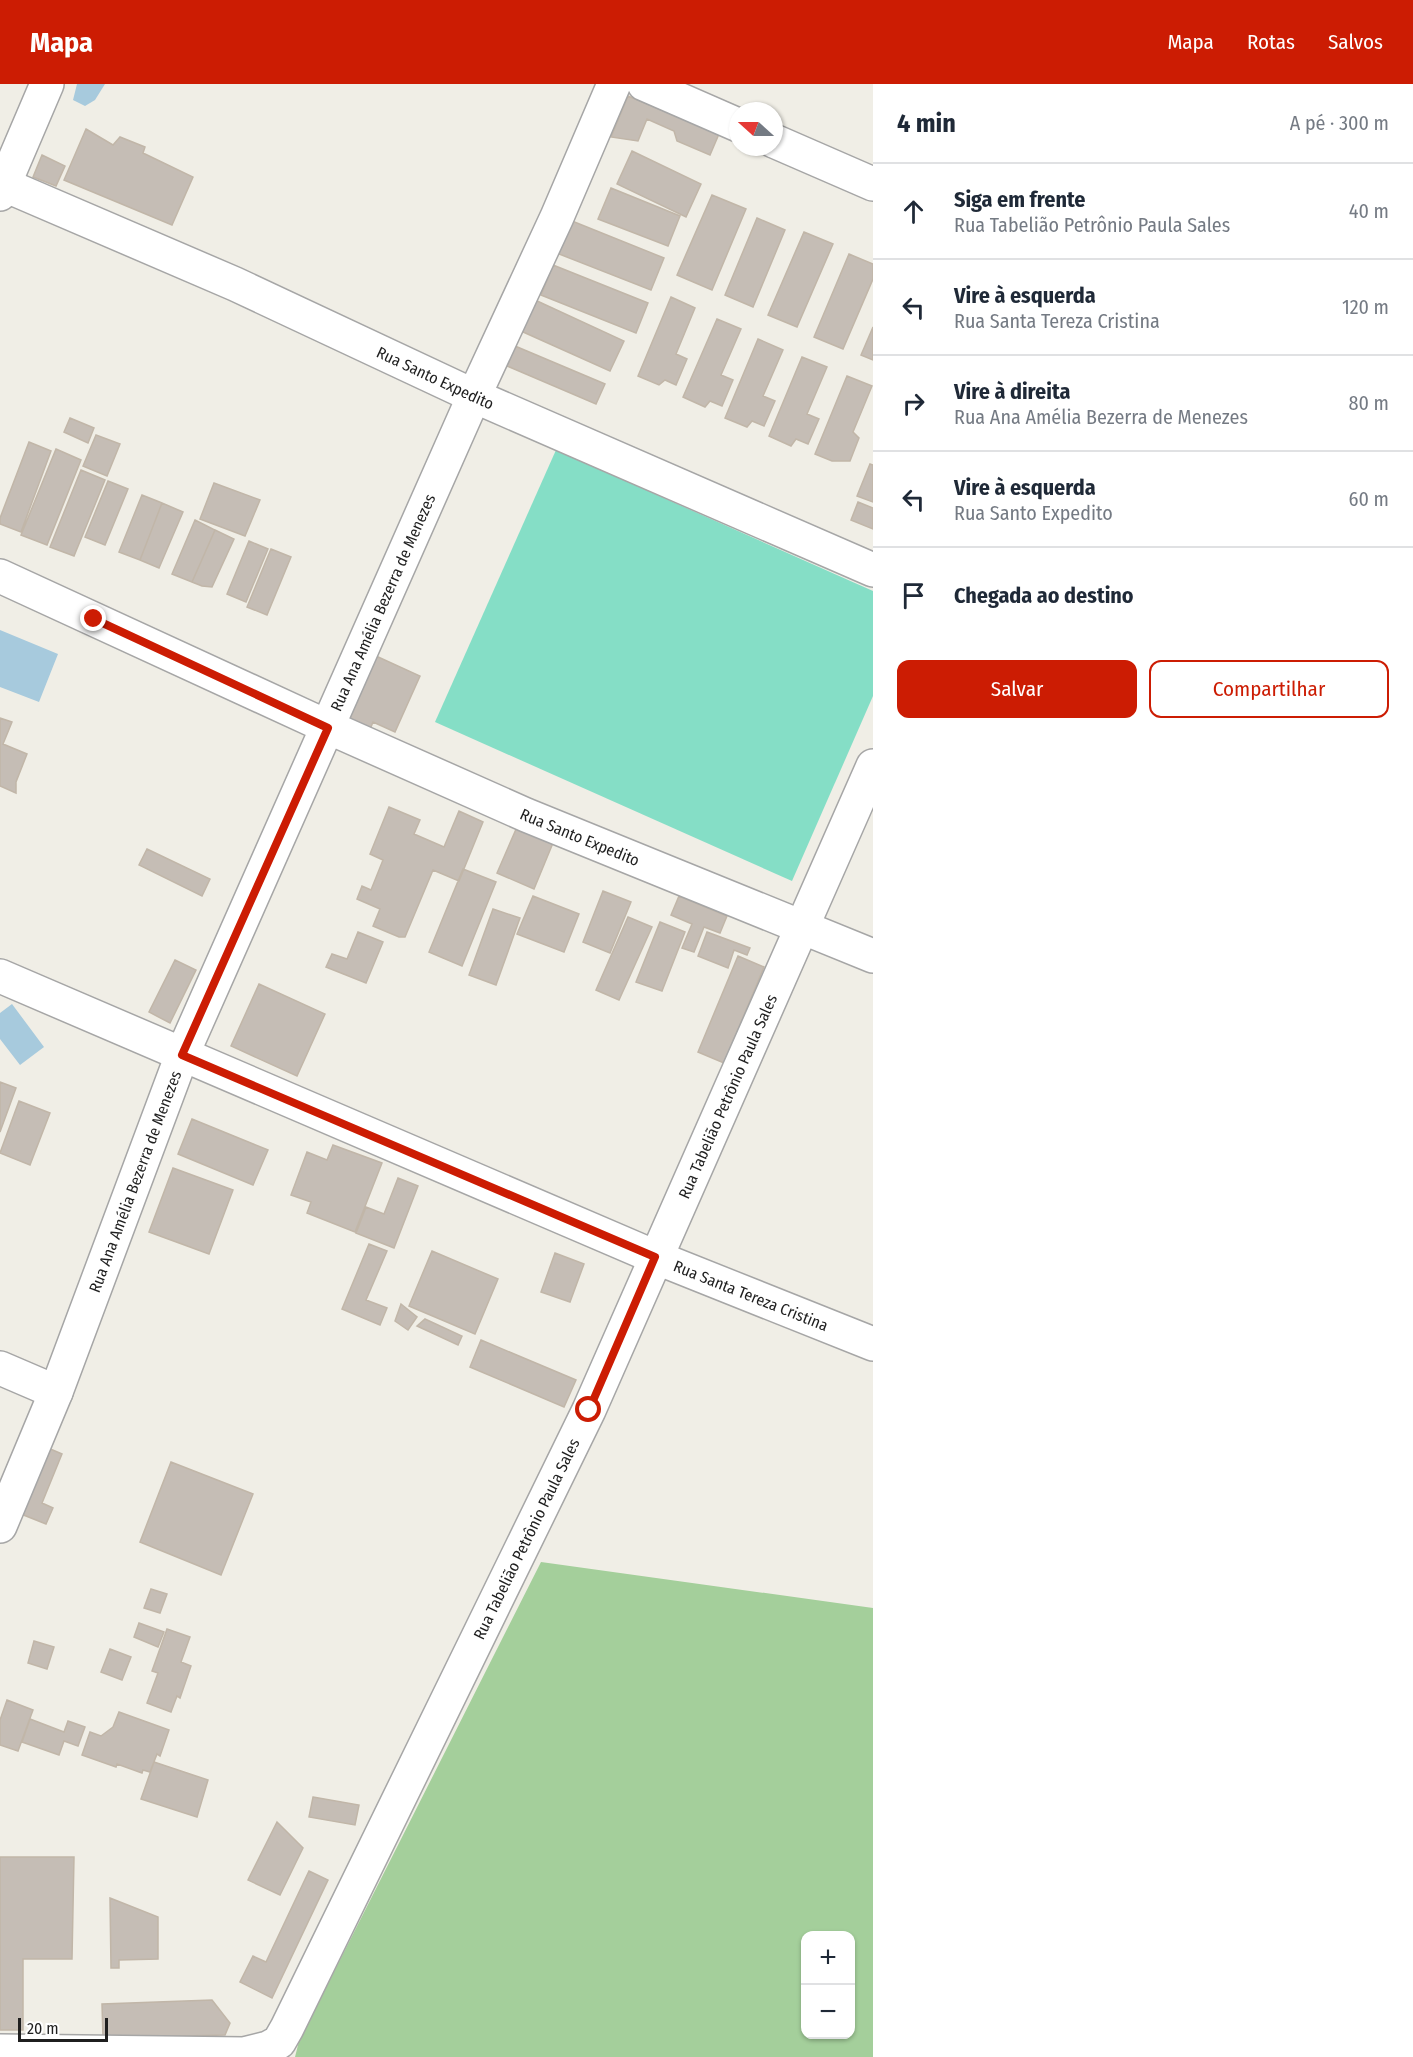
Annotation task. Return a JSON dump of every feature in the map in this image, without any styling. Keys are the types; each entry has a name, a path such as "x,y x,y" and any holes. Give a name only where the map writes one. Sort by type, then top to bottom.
{"street":[{"path":"1,188 47,84"},
{"name":"Rua Ana Amélia Bezerra de Menezes","path":"0,1526 56,1392 182,1055 474,396 557,217 614,84"},
{"path":"644,84 729,121"},
{"path":"783,145 873,184"},
{"name":"Rua Santo Expedito","path":"1,188 235,284 474,396 873,570"},
{"name":"Rua Santo Expedito","path":"0,576 328,728 526,815 873,956"},
{"name":"Rua Tabelião Petrônio Paula Sales","path":"0,2051 244,2054 268,2048 279,2042 589,1410 873,766"},
{"name":"Rua Santa Tereza Cristina","path":"0,976 655,1257 873,1344"},
{"path":"0,1368 56,1392"}],"green space":[{"path":"556,450 873,591 873,696 792,881 435,722"},
{"path":"541,1562 873,1608 873,2057 295,2057 299,2041"}],"water":[{"path":"77,84 105,84 95,100 85,106 73,100"},
{"path":"0,630 58,654 39,702 0,687"},
{"path":"12,1004 44,1047 20,1065 0,1039 0,1013"}],"building":[{"path":"628,96 719,134 710,155 677,141 674,131 647,119 638,141 611,137"},
{"path":"86,129 113,145 120,137 145,147 143,153 193,177 172,225 64,180"},
{"path":"632,151 701,184 686,217 617,184"},
{"path":"42,155 65,166 56,186 33,177"},
{"path":"611,188 680,216 668,246 598,219"},
{"path":"712,195 746,209 712,290 677,275"},
{"path":"757,218 785,230 753,307 725,295"},
{"path":"567,219 664,258 651,290 554,252"},
{"path":"804,232 833,244 797,327 768,315"},
{"path":"849,254 873,264 873,279 843,349 814,337"},
{"path":"553,265 648,303 636,333 541,295"},
{"path":"671,297 695,308 676,354 687,359 676,385 665,380 659,385 638,376"},
{"path":"535,300 624,341 610,371 521,331"},
{"path":"717,319 741,329 721,375 733,380 722,406 710,401 705,407 683,397"},
{"path":"873,327 873,360 861,355"},
{"path":"758,339 783,350 763,396 775,401 764,426 752,421 747,427 725,418"},
{"path":"515,346 605,384 596,404 507,366"},
{"path":"802,357 827,367 807,414 819,419 808,444 796,439 791,446 769,436"},
{"path":"847,376 872,386 853,432 859,438 850,461 832,461 815,454"},
{"path":"70,418 94,428 88,443 64,432"},
{"path":"96,435 120,444 107,476 83,466"},
{"path":"29,442 51,451 21,532 0,524 0,518"},
{"path":"56,449 81,460 47,545 21,535"},
{"path":"870,464 873,465 873,502 857,496"},
{"path":"81,470 105,480 74,556 50,547"},
{"path":"108,481 128,489 105,545 85,537"},
{"path":"214,483 260,500 245,536 200,519"},
{"path":"142,495 162,503 140,560 119,552"},
{"path":"858,502 873,508 873,529 851,520"},
{"path":"162,503 183,512 159,568 140,560"},
{"path":"195,520 215,530 192,582 172,574"},
{"path":"215,530 234,539 212,587 202,586 192,582"},
{"path":"249,541 268,549 246,602 227,594"},
{"path":"271,549 291,557 267,615 247,607"},
{"path":"376,656 420,676 395,732 373,722 367,737 344,727"},
{"path":"0,718 12,722 3,744 27,754 16,782 16,793 0,786"},
{"path":"389,807 420,820 414,834 444,847 459,811 483,822 459,881 433,870 405,937 399,937 373,926 380,909 357,899 362,886 371,890 383,860 370,854"},
{"path":"517,827 553,843 534,889 497,873"},
{"path":"147,849 210,879 202,896 139,865"},
{"path":"463,869 496,882 462,966 429,952"},
{"path":"603,891 631,902 610,953 583,942"},
{"path":"533,896 579,914 564,952 517,934"},
{"path":"679,896 727,916 720,933 704,927 694,952 682,948 692,924 671,915"},
{"path":"493,909 520,918 496,985 469,975"},
{"path":"628,917 652,927 619,1000 596,990"},
{"path":"660,922 685,932 662,991 636,982"},
{"path":"358,932 383,942 366,983 326,967 332,954 347,959"},
{"path":"707,932 750,948 747,955 734,950 728,968 698,956"},
{"path":"738,956 764,967 724,1063 698,1052"},
{"path":"175,960 196,970 170,1023 149,1012"},
{"path":"259,984 325,1014 297,1076 231,1046"},
{"path":"0,1082 16,1088 0,1132"},
{"path":"19,1101 50,1113 30,1165 0,1153"},
{"path":"192,1119 268,1150 253,1185 178,1154"},
{"path":"333,1145 382,1163 355,1232 307,1213 311,1202 291,1195 307,1152 327,1160"},
{"path":"173,1168 233,1190 209,1254 149,1232"},
{"path":"398,1178 418,1186 394,1248 356,1233 366,1207 384,1214"},
{"path":"369,1244 387,1251 366,1300 387,1308 380,1325 342,1309"},
{"path":"432,1251 498,1279 475,1334 409,1306"},
{"path":"555,1253 584,1264 570,1302 541,1292"},
{"path":"401,1304 417,1317 408,1330 395,1321"},
{"path":"425,1319 462,1336 458,1345 417,1326"},
{"path":"481,1340 576,1380 564,1407 470,1367"},
{"path":"48,1448 62,1454 42,1503 53,1508 46,1524 21,1514"},
{"path":"171,1462 253,1494 221,1575 140,1542"},
{"path":"151,1589 167,1594 160,1613 144,1608"},
{"path":"139,1623 164,1632 158,1647 134,1637"},
{"path":"167,1629 190,1637 181,1662 191,1666 180,1698 177,1696 171,1712 147,1703 158,1673 152,1671"},
{"path":"34,1641 54,1647 47,1669 28,1663"},
{"path":"110,1649 131,1657 122,1680 101,1672"},
{"path":"7,1700 33,1710 18,1751 0,1745 0,1720"},
{"path":"119,1712 169,1730 160,1756 157,1754 150,1772 143,1770 142,1773 117,1764 116,1767 82,1755 90,1732 101,1736 113,1727"},
{"path":"30,1719 64,1732 68,1721 85,1727 78,1746 64,1741 59,1755 22,1742"},
{"path":"154,1762 208,1780 197,1817 141,1799"},
{"path":"313,1797 359,1805 355,1825 309,1817"},
{"path":"277,1822 303,1848 280,1895 248,1880"},
{"path":"0,1857 74,1857 72,1959 23,1959 23,2030 0,2030"},
{"path":"309,1871 328,1880 272,1998 240,1982 253,1956 266,1962"},
{"path":"110,1898 158,1917 158,1959 119,1960 119,1968 111,1968"},
{"path":"212,2000 230,2023 225,2035 103,2038 102,2004"}],"route":[{"path":"94,619 328,728 182,1055 655,1257 589,1410"}]}
